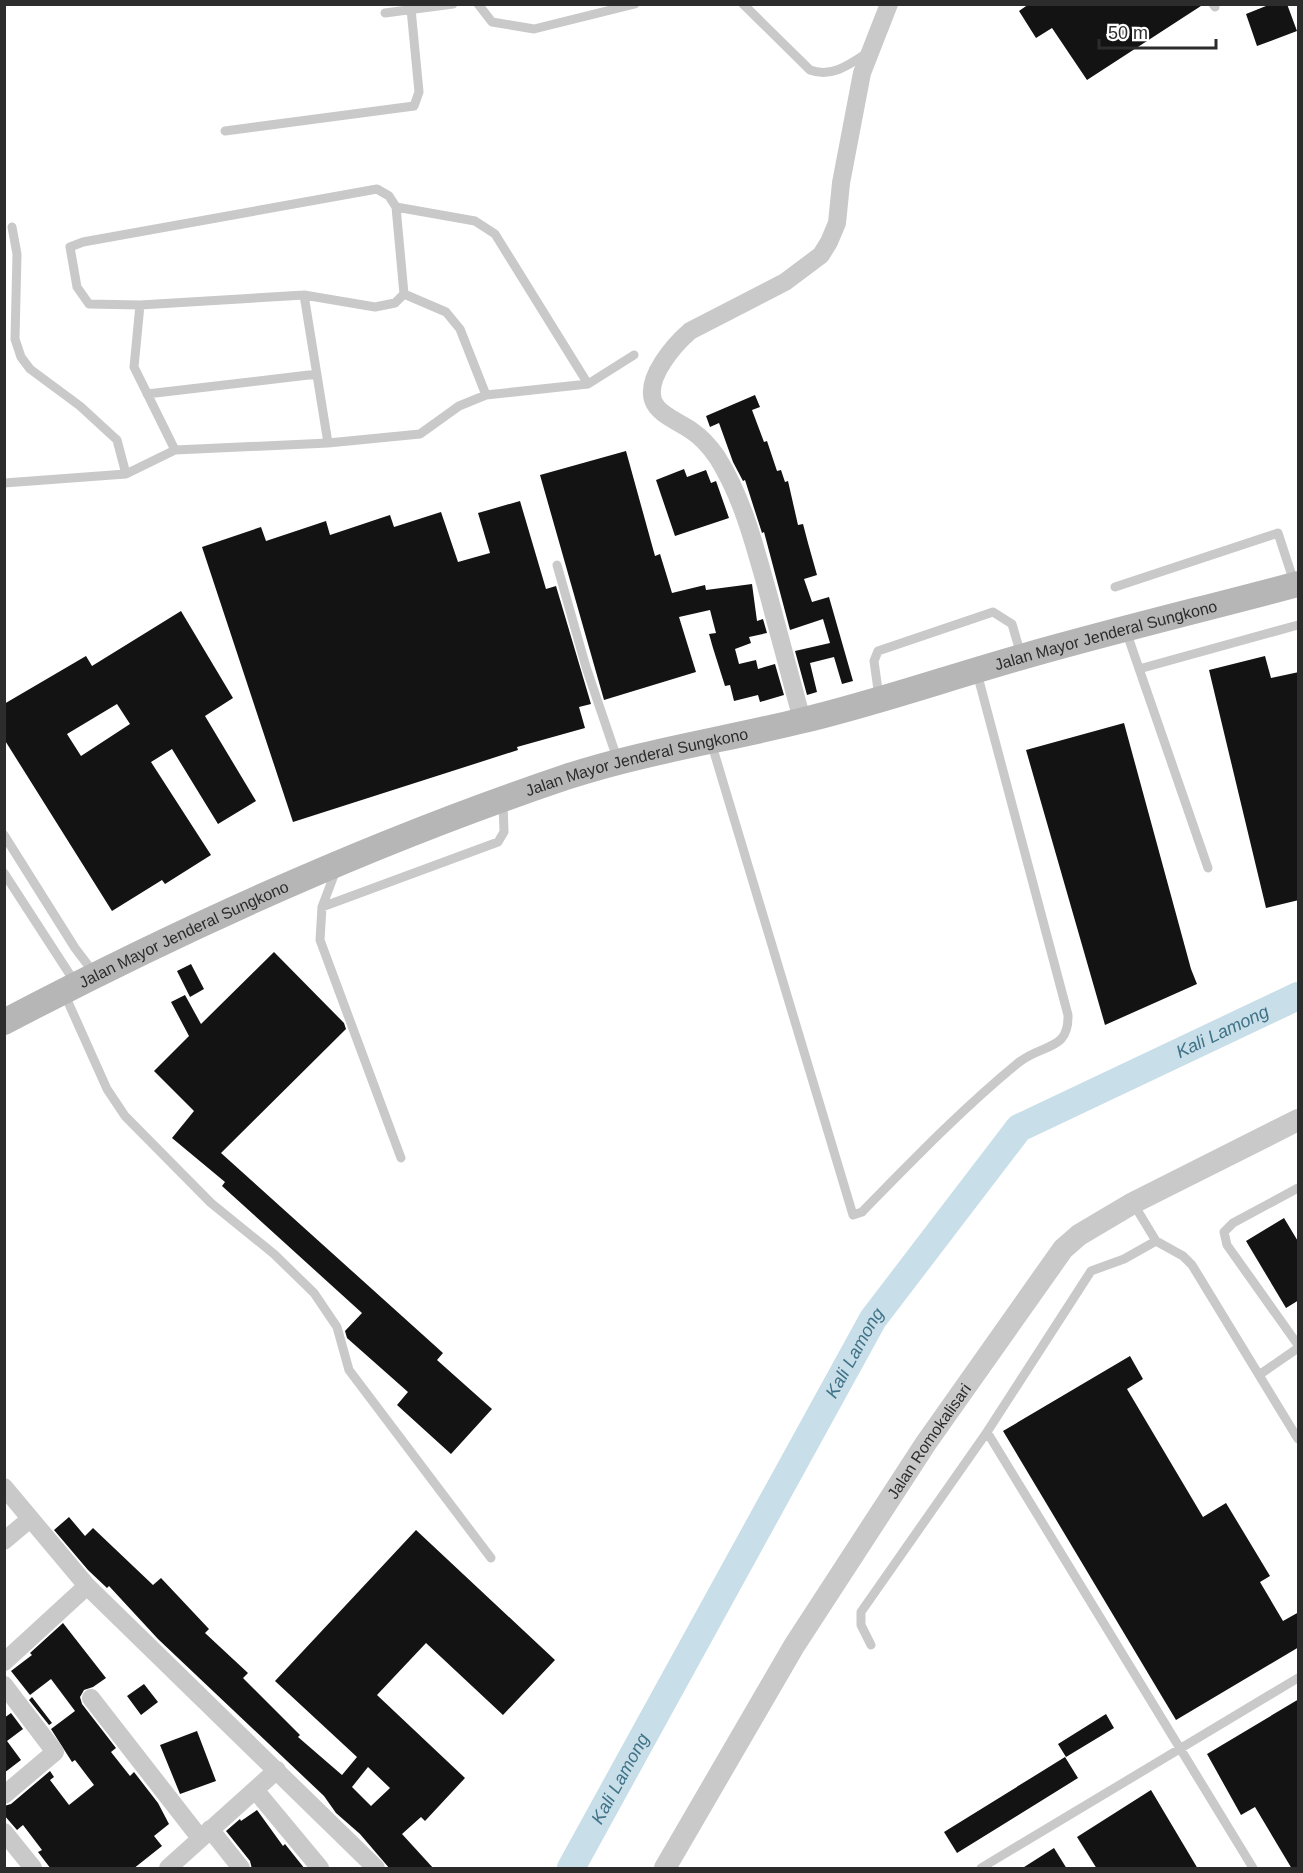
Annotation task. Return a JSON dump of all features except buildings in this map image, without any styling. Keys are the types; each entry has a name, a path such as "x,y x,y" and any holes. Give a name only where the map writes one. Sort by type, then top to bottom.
{"main road":[{"name":"Jalan Mayor Jenderal Sungkono","path":"4,1022 78,983 265,895 503,799 571,776 619,763 802,720 1125,628 1297,584"}],"street":[{"path":"802,720 754,543 736,495 717,457 693,431 666,415 653,402 652,391 654,378 678,341 690,331 785,282 821,255 837,223 840,183 862,73 888,5"},
{"name":"Jalan Romokalisari","path":"664,1869 794,1646 926,1443 1051,1263 1079,1235 1133,1203 1299,1120"},
{"path":"4,1486 87,1586 376,1869"},
{"path":"4,1541 30,1519"},
{"path":"4,1662 87,1586"},
{"path":"4,1685 55,1752 4,1795"},
{"path":"92,1698 205,1834 241,1869"},
{"path":"168,1869 277,1770"},
{"path":"256,1791 320,1869"},
{"path":"4,1832 33,1869"}],"lane":[{"path":"385,12 453,4"},
{"path":"478,4 492,22 534,29 635,4"},
{"path":"743,4 810,70 820,74 835,71 869,52"},
{"path":"225,130 414,106 419,92 411,9"},
{"path":"377,189 389,196 396,207 404,294 395,303 375,307 304,295 140,305 89,304 77,287 70,248 83,242 377,189"},
{"path":"396,207 475,221 495,234 588,384"},
{"path":"12,227 17,254 15,339 21,357 30,369 80,406 117,440 126,474"},
{"path":"404,294 446,312 460,329 486,395"},
{"path":"304,295 328,443"},
{"path":"140,305 134,367 175,450"},
{"path":"4,483 126,474 175,450 328,443 420,434 459,406 486,395 588,384 634,355"},
{"path":"147,394 317,374"},
{"path":"1115,587 1278,533 1297,584"},
{"path":"557,565 586,667 619,763"},
{"path":"879,698 874,661 878,651 993,612 1012,624 1021,657"},
{"path":"1139,669 1299,625"},
{"path":"1125,628 1208,868"},
{"path":"711,740 853,1215 862,1212 955,1118 1020,1062 1033,1053 1062,1041 1069,1030 1068,1015 977,671"},
{"path":"322,907 498,842 504,832 503,799"},
{"path":"4,835 75,948 78,983 107,1089 125,1116 212,1203 274,1254 314,1293 337,1327 349,1370 491,1558"},
{"path":"338,865 322,907 320,940 401,1158"},
{"path":"4,873 78,983"},
{"path":"1259,1375 1299,1347 1227,1245 1224,1232 1233,1223 1299,1188"},
{"path":"1133,1203 1156,1241 1183,1256 1192,1265 1299,1439"},
{"path":"871,1645 861,1625 861,1612 987,1432 1091,1271 1124,1259 1156,1241"},
{"path":"987,1432 1253,1869"},
{"path":"981,1869 1299,1678"}],"waterway":[{"name":"Kali Lamong","path":"571,1868 873,1319 1019,1128 1298,996"}]}
